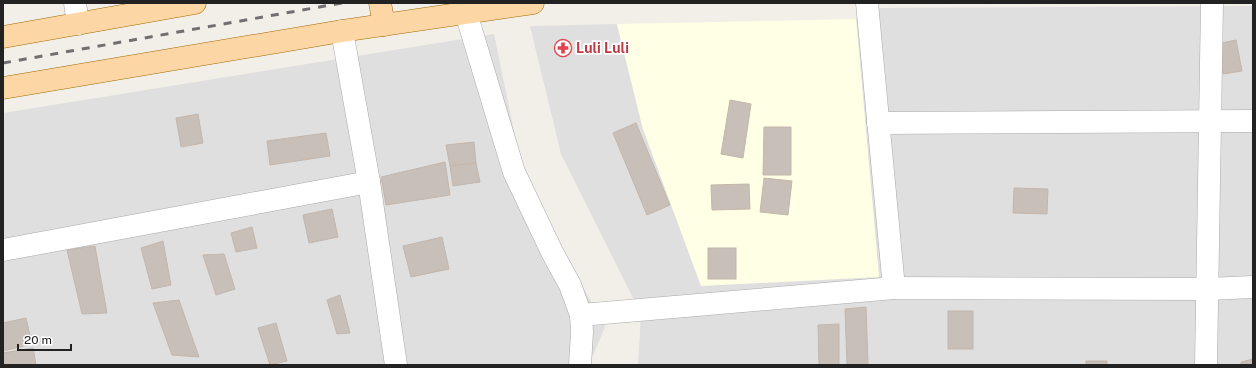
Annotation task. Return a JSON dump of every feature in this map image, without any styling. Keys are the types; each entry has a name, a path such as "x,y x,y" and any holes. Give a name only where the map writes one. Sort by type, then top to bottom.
{"main road":[{"path":"3,37 76,13 195,3"},
{"path":"380,3 384,25"},
{"path":"3,88 384,25 465,8 533,3"}],"street":[{"path":"867,3 894,288"},
{"path":"1206,365 1212,3"},
{"path":"465,8 514,172 552,252 570,285 581,314 582,332 580,365"},
{"path":"342,31 369,182 396,365"},
{"path":"878,123 1253,121"},
{"path":"3,250 369,182"},
{"path":"581,314 894,288 1253,288"}],"shaded area":[{"path":"1253,6 1253,365 638,365 641,314 561,154 530,26 617,24 643,129 879,277 856,19 879,8"},
{"path":"856,19 879,277 701,286 643,129 617,24"},
{"path":"494,34 524,180 605,327 589,365 3,365 3,113"}],"building":[{"path":"1236,40 1242,71 1223,74 1217,44"},
{"path":"730,100 751,104 743,158 721,154"},
{"path":"198,114 203,143 181,147 176,118"},
{"path":"636,123 670,205 647,215 613,133"},
{"path":"764,127 791,127 791,175 763,175"},
{"path":"326,133 330,156 270,165 267,141"},
{"path":"474,142 476,163 450,166 446,145"},
{"path":"445,162 450,195 386,205 381,177"},
{"path":"476,163 480,182 453,186 450,166"},
{"path":"764,178 792,181 788,215 760,212"},
{"path":"749,184 750,209 712,210 711,185"},
{"path":"1014,188 1048,189 1047,214 1013,213"},
{"path":"332,209 338,237 309,243 303,215"},
{"path":"252,227 257,248 236,252 231,233"},
{"path":"442,237 449,269 411,277 403,246"},
{"path":"163,241 171,285 152,289 141,248"},
{"path":"95,246 107,313 82,314 67,250"},
{"path":"708,248 736,248 736,279 708,279"},
{"path":"224,254 235,289 216,295 203,255"},
{"path":"340,295 350,333 337,334 327,300"},
{"path":"179,300 199,357 172,355 153,303"},
{"path":"866,307 868,365 847,365 845,309"},
{"path":"948,311 973,311 973,349 948,349"},
{"path":"26,318 32,344 3,351 3,323"},
{"path":"276,323 287,361 270,365 258,328"},
{"path":"839,324 839,365 819,365 818,325"},
{"path":"33,348 36,365 4,365 3,353"},
{"path":"1253,359 1253,365 1241,365 1241,362"},
{"path":"1086,361 1107,361 1107,365 1086,365"}],"railway":[{"path":"3,63 342,3"}],"place":[{"name":"Luli Luli","path":"563,48"}]}
